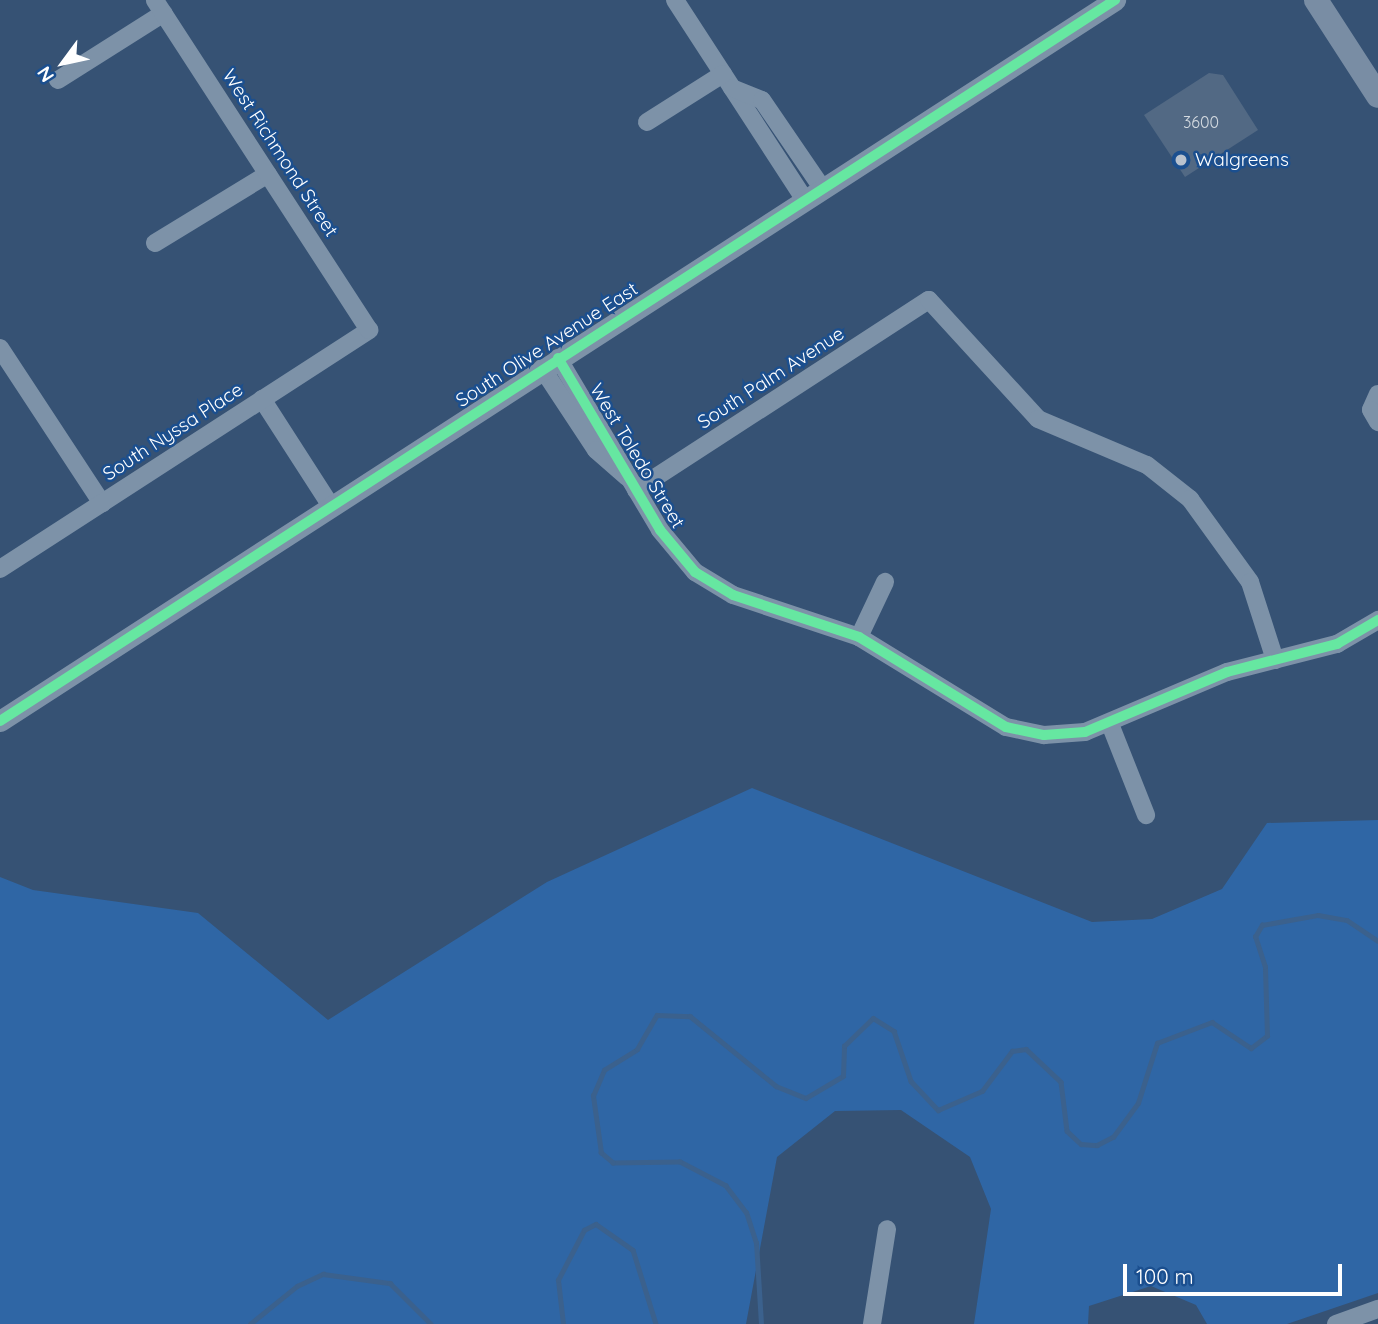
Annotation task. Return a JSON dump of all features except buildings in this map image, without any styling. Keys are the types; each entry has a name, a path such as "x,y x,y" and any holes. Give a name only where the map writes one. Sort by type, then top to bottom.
{"main road":[{"path":"1316,0 1378,96"}],"street":[{"path":"675,0 727,81 814,194"},
{"name":"South Olive Avenue East","path":"0,721 1115,0"},
{"path":"58,80 159,7"},
{"name":"West Richmond Street","path":"159,7 369,330"},
{"path":"647,122 727,81"},
{"path":"155,243 268,174"},
{"name":"South Palm Avenue","path":"632,483 929,300 1038,419 1147,465 1190,499 1250,582 1275,660"},
{"name":"South Nyssa Place","path":"0,569 369,330"},
{"path":"0,348 102,503"},
{"name":"West Toledo Street","path":"550,363 596,450 632,483 675,552 711,583 859,637 1006,727 1066,735 1110,724 1201,682 1337,644 1378,620"},
{"path":"1378,394 1371,410 1378,422"},
{"path":"262,399 331,506"},
{"path":"859,637 885,582"},
{"path":"1110,724 1146,815"},
{"path":"872,1324 887,1228"},
{"path":"1336,1324 1378,1309"}],"shaded area":[{"path":"752,788 1092,922 1152,919 1222,889 1267,823 1378,820 1378,1293 1287,1324 1207,1324 1196,1305 1151,1286 1089,1306 1088,1324 974,1324 991,1209 970,1157 901,1110 835,1111 777,1157 746,1324 0,1324 0,877 33,890 198,913 328,1020 547,882"}],"waterway":[{"path":"761,1324 756,1243 746,1213 726,1186 680,1162 613,1163 601,1153 593,1096 604,1070 637,1049 657,1015 690,1016 776,1086 806,1098 843,1076 844,1046 873,1018 894,1031 911,1081 938,1110 982,1091 1012,1051 1026,1049 1061,1082 1067,1131 1081,1144 1097,1145 1113,1137 1138,1103 1157,1043 1212,1022 1251,1048 1267,1036 1265,967 1255,937 1262,925 1318,915 1347,920 1378,941"},
{"path":"563,1324 558,1280 584,1230 596,1224 633,1250 656,1324"},
{"path":"250,1324 297,1286 323,1274 390,1283 431,1324"}],"cycle path":[{"path":"0,721 1115,0"},
{"path":"558,358 660,530 695,572 733,595 859,637 1006,727 1044,735 1085,732 1227,672 1337,644 1378,620"}],"place":[{"name":"Walgreens","path":"1181,160"}]}
